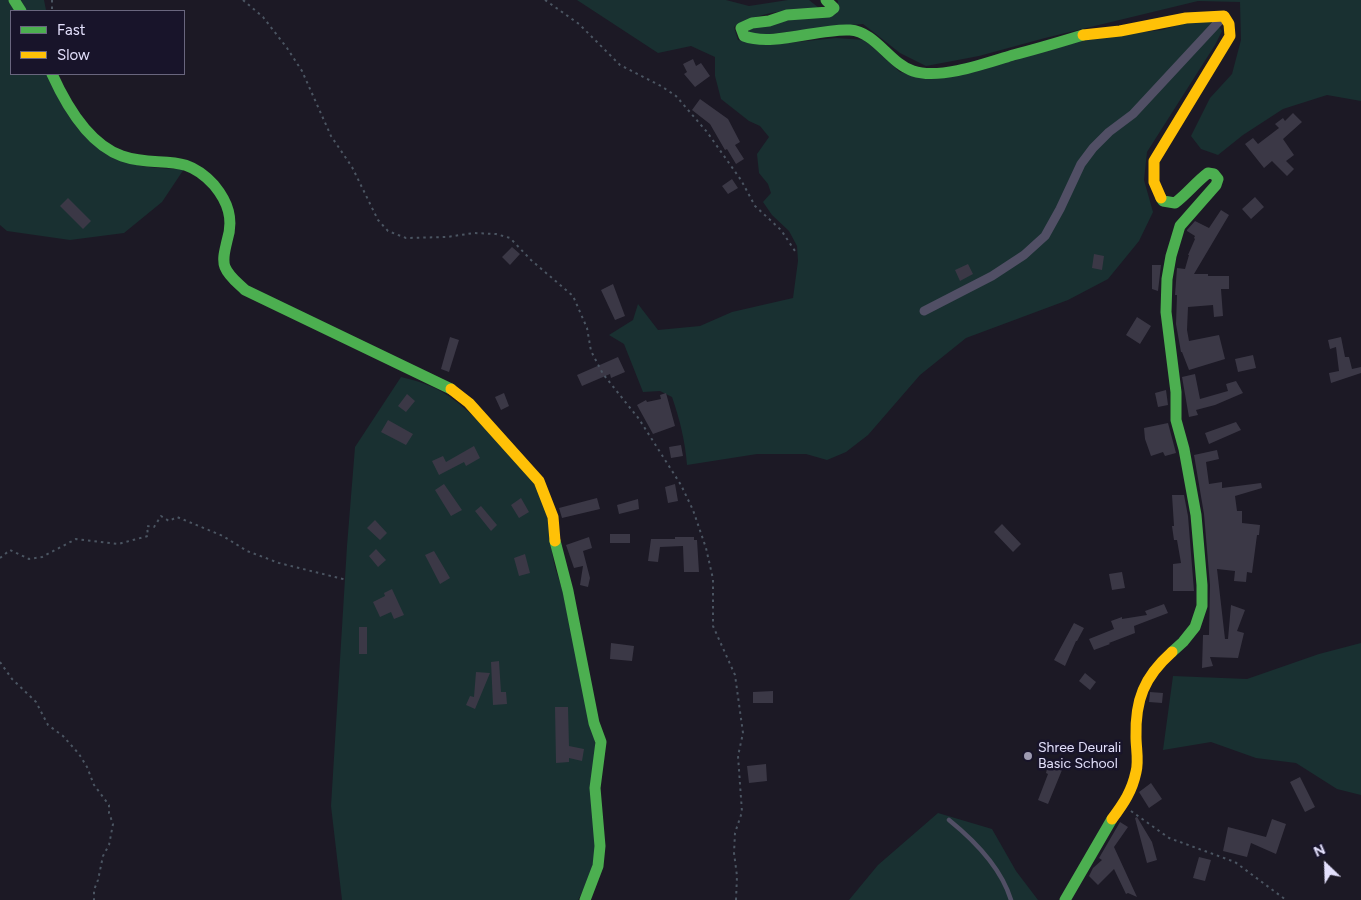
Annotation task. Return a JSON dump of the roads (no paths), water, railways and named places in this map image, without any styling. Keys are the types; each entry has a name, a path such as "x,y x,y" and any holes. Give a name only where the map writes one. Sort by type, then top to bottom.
{"street":[{"path":"826,0 834,8 829,12 787,15 769,21 752,23 741,28 744,36 754,40 851,30 867,36 895,60 912,71 932,74 969,68 1084,35 1120,31 1186,18 1224,16"},
{"path":"924,311 992,276 1024,255 1045,236 1081,164 1092,148 1133,114 1224,16"},
{"path":"1066,900 1111,821 1130,794 1137,770 1137,711 1142,690 1150,675 1162,660 1183,642 1195,627 1202,606 1196,515 1184,449 1176,420 1176,392 1166,312 1167,279 1171,256 1180,226 1216,186 1218,179 1214,174 1208,172 1188,193 1175,202 1163,201 1156,191 1153,178 1154,161 1230,36 1230,24 1224,16"},
{"path":"52,75 84,129 116,154 135,159 181,163 198,171 214,186 226,202 230,213 231,226 224,252 224,261 228,274 246,290 425,378 448,387 469,403 539,481 553,517 555,540 568,591 594,723 601,742 595,788 600,846 598,866 585,900"}],"lane":[{"path":"949,820 965,834 1000,875 1007,887 1011,900"}],"place":[{"name":"Shree Deurali Basic School","path":"1028,756"}]}
